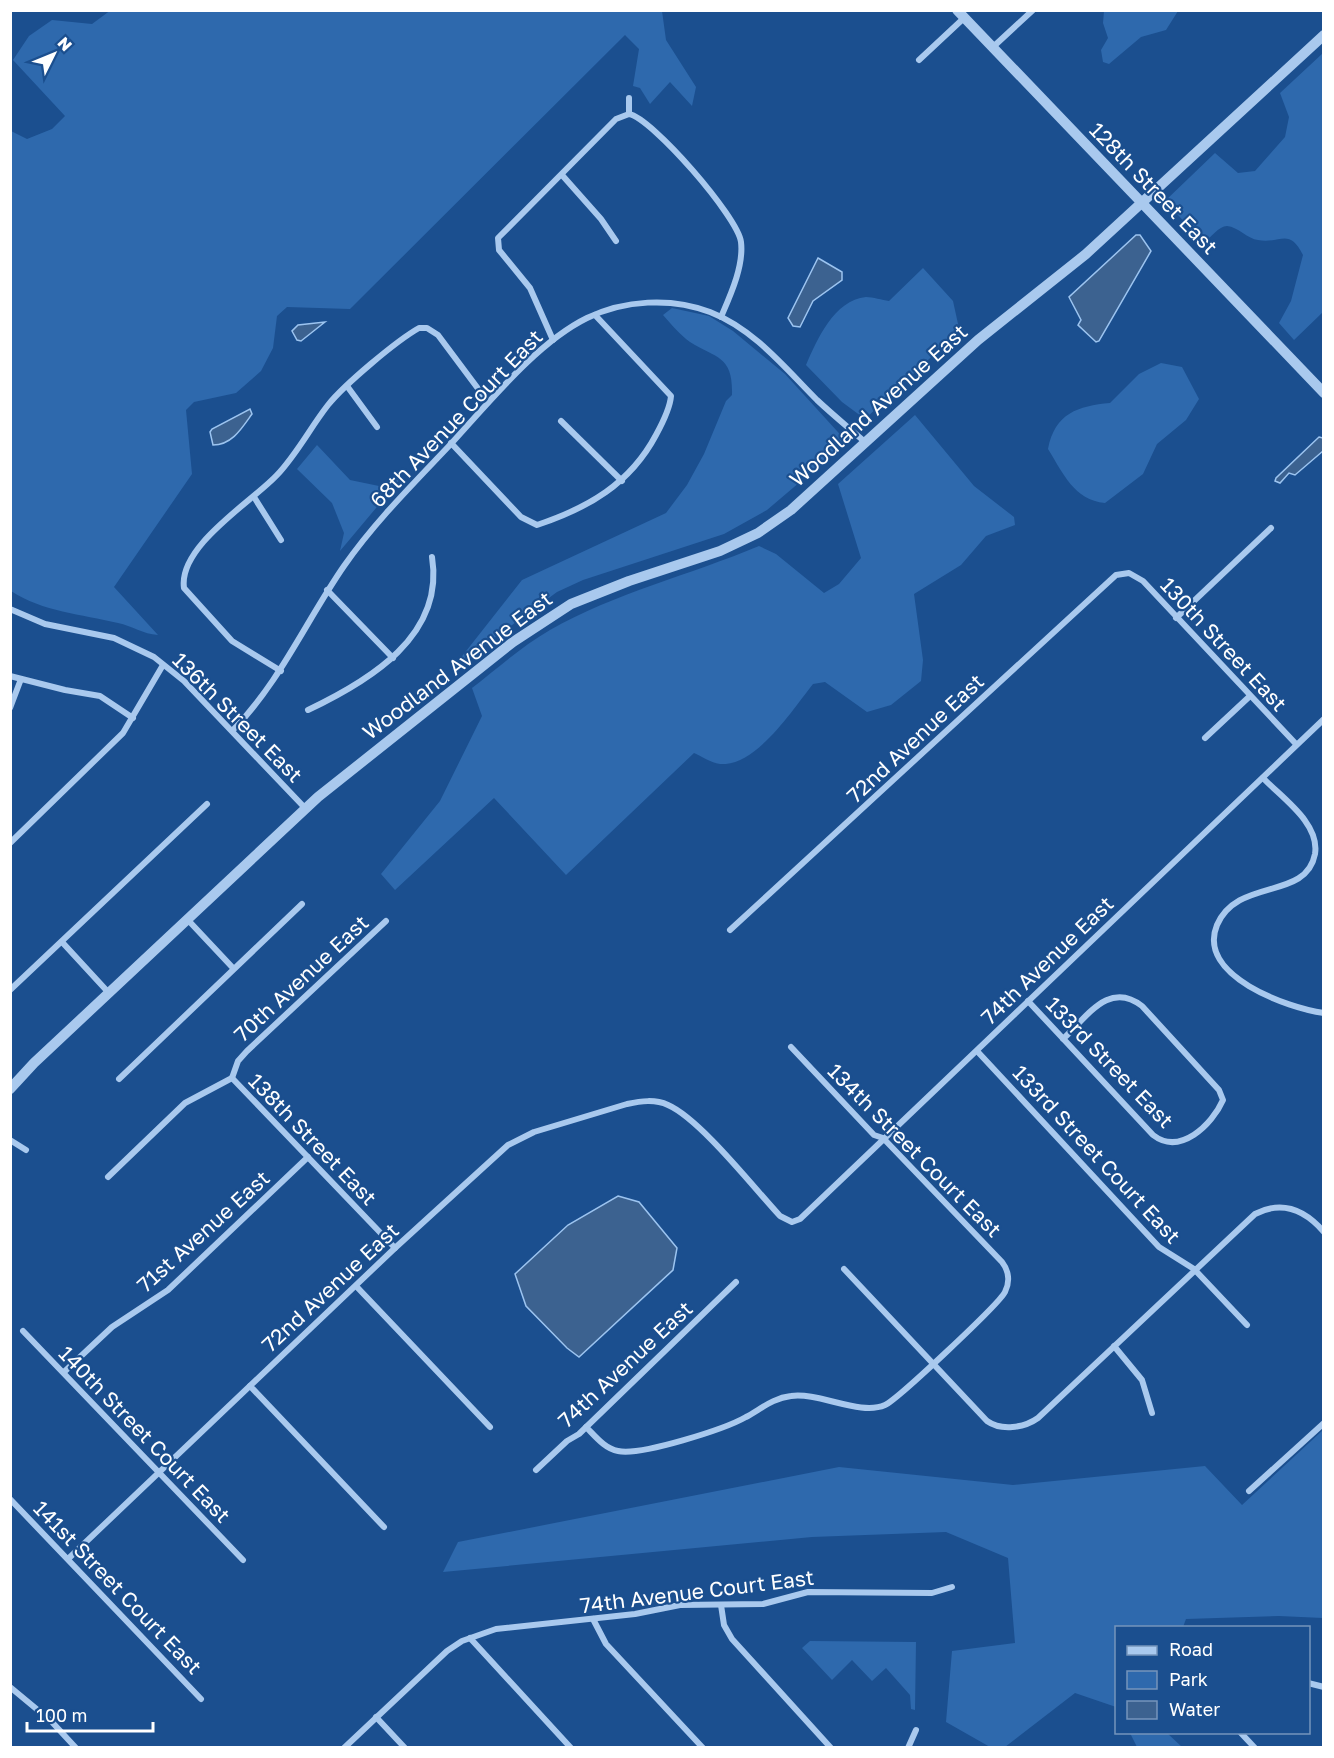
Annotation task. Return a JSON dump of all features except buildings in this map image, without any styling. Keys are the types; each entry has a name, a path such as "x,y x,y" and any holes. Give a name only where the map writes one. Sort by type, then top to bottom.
{"street":[{"path":"993,47 1032,10"},
{"path":"919,60 961,14"},
{"name":"128th Street East","path":"961,14 1323,393"},
{"name":"Woodland Avenue East","path":"10,1089 108,992 305,808 513,642 556,612 596,593 702,558 758,533 791,510 978,340 1061,276 1323,35"},
{"path":"629,98 629,114"},
{"path":"553,340 530,288 497,244 500,232 616,119 629,114 648,124 708,187 734,223 741,240 736,278 721,317"},
{"path":"561,175 601,219 616,241"},
{"name":"68th Avenue Court East","path":"233,730 261,700 281,671 327,590 372,529 488,402 553,340 595,315 647,302 686,305 721,317 741,328 767,350 829,411 865,442"},
{"path":"451,443 527,522 537,525 577,511 622,481 638,464 651,444 671,399 667,391 595,315"},
{"path":"281,671 232,641 188,595 183,585 192,561 210,534 233,510 254,497 287,464 328,406 347,386 412,332 424,327 446,343 471,382 488,402"},
{"path":"347,386 377,428"},
{"path":"561,421 622,481"},
{"path":"254,497 281,540"},
{"path":"1176,618 1271,528"},
{"path":"309,710 356,686 393,658 428,608 434,589 432,557"},
{"name":"130th Street East","path":"1124,573 1143,581 1296,744"},
{"name":"72nd Avenue East","path":"730,930 1095,593 1116,575 1124,573"},
{"path":"327,590 393,658"},
{"name":"136th Street East","path":"10,609 45,624 114,638 163,664 233,730 305,808"},
{"path":"10,843 123,734 163,664"},
{"path":"10,676 100,696 133,718"},
{"path":"10,708 21,679"},
{"path":"1205,738 1250,696"},
{"name":"74th Avenue East","path":"792,1222 800,1219 1323,719"},
{"path":"1263,778 1311,829 1315,846 1314,858 1305,875 1294,882 1249,894 1235,904 1221,919 1214,940 1218,955 1226,967 1252,988 1279,1003 1323,1013"},
{"path":"10,990 207,804"},
{"path":"119,1079 302,904"},
{"path":"187,919 233,968"},
{"name":"70th Avenue East","path":"232,1078 238,1061 247,1051 386,921"},
{"path":"62,942 108,992"},
{"name":"133rd Street East","path":"1028,1001 1063,1039 1153,1136 1169,1144 1178,1143 1193,1135 1216,1113 1222,1095 1132,998 1119,995 1111,997 1063,1039"},
{"name":"134th Street Court East","path":"791,1047 874,1135 883,1138 1002,1262 1008,1280 1006,1291 996,1305 931,1365"},
{"name":"133rd Street Court East","path":"977,1051 1159,1247 1194,1269 1247,1325"},
{"path":"108,1177 184,1103 232,1078"},
{"name":"138th Street East","path":"232,1078 395,1248"},
{"name":"72nd Avenue East","path":"69,1558 395,1248 508,1145 534,1132 627,1104 650,1101 668,1105 689,1119 780,1216 792,1222"},
{"path":"10,1140 26,1149"},
{"name":"71st Avenue East","path":"64,1372 112,1327 174,1285 308,1157"},
{"path":"844,1269 931,1365 987,1421 992,1425 1008,1427 1028,1424 1038,1418 1194,1269 1256,1214 1273,1206 1293,1209 1308,1215 1323,1232"},
{"name":"74th Avenue East","path":"536,1470 586,1427 736,1282"},
{"path":"356,1286 490,1427"},
{"name":"140th Street Court East","path":"23,1331 243,1560"},
{"path":"1114,1346 1142,1380 1152,1413"},
{"path":"586,1427 605,1445 622,1452 715,1430 746,1417 776,1399 789,1396 813,1396 847,1404 880,1407 895,1398 931,1365"},
{"path":"250,1386 384,1527"},
{"path":"1249,1491 1323,1423"},
{"name":"141st Street Court East","path":"10,1499 69,1558 201,1699"},
{"name":"74th Avenue Court East","path":"344,1748 447,1651 470,1638 496,1629 592,1619 681,1605 763,1604 808,1592 932,1593 952,1587"},
{"path":"721,1605 724,1624 732,1639 831,1748"},
{"path":"592,1619 606,1644 703,1748"},
{"path":"470,1638 571,1748"},
{"path":"10,1687 51,1721 76,1748"},
{"path":"376,1718 405,1748"},
{"path":"908,1748 916,1730"},
{"path":"1242,1734 1255,1748"}],"green space":[{"path":"111,10 662,11 666,40 696,87 692,106 670,82 650,104 640,88 633,86 639,49 625,35 350,309 287,307 277,316 273,348 261,371 236,393 194,402 186,410 192,474 114,587 158,635 118,623 49,608 11,591 11,131 27,139 52,129 65,116 13,60 29,36 52,20 92,24"},
{"path":"1104,10 1178,11 1166,30 1141,37 1109,64 1103,62 1101,50 1108,38 1103,23"},
{"path":"1323,53 1323,312 1294,340 1279,323 1291,301 1303,255 1298,246 1293,241 1284,238 1266,241 1254,239 1227,226 1218,230 1204,243 1165,201 1215,153 1238,173 1255,171 1285,137 1289,117 1280,93"},
{"path":"923,268 953,301 960,333 944,345 865,419 842,402 806,365 821,333 845,305 866,297 889,301"},
{"path":"672,308 709,316 733,331 785,374 847,442 767,510 724,534 583,580 557,592 452,669 522,580 666,513 687,485 704,454 726,401 732,395 732,382 727,366 722,360 686,339 663,315"},
{"path":"1161,363 1182,367 1199,399 1186,420 1157,444 1143,474 1105,503 1085,497 1070,484 1048,449 1056,427 1062,419 1078,409 1110,403 1139,374"},
{"path":"915,415 974,486 1014,517 1015,525 986,536 961,565 914,594 923,660 921,681 891,705 867,712 825,682 813,684 784,721 760,747 747,756 734,762 720,764 694,753 566,875 494,798 395,890 381,874 440,801 482,716 472,688 530,643 575,617 600,605 759,546 776,554 824,593 839,584 861,558 838,484"},
{"path":"317,445 350,480 379,486 402,477 340,551 344,533 332,503 297,469"},
{"path":"1323,1430 1323,1618 1279,1616 1186,1619 1183,1626 1115,1626 1115,1707 1075,1693 1005,1747 990,1747 946,1722 952,1651 1015,1643 1008,1558 946,1532 812,1537 443,1572 458,1542 839,1467 1013,1485 1205,1466 1242,1505"},
{"path":"810,1641 916,1642 915,1710 911,1709 910,1695 886,1668 872,1681 852,1660 832,1680 802,1648"},
{"path":"1130,1734 1168,1734 1182,1747 1137,1747"}],"water":[{"path":"1136,235 1140,235 1151,251 1099,341 1096,342 1078,325 1081,320 1069,297"},
{"path":"818,258 842,272 842,280 813,301 800,327 793,326 788,318"},
{"path":"325,322 301,341 297,340 292,331 298,325"},
{"path":"250,409 252,414 236,435 226,442 213,445 210,432 212,429"},
{"path":"1319,437 1323,438 1323,451 1295,475 1289,473 1280,483 1275,481 1276,478"},
{"path":"618,1196 639,1202 677,1248 673,1270 579,1357 567,1348 526,1306 515,1274 568,1225"}]}
